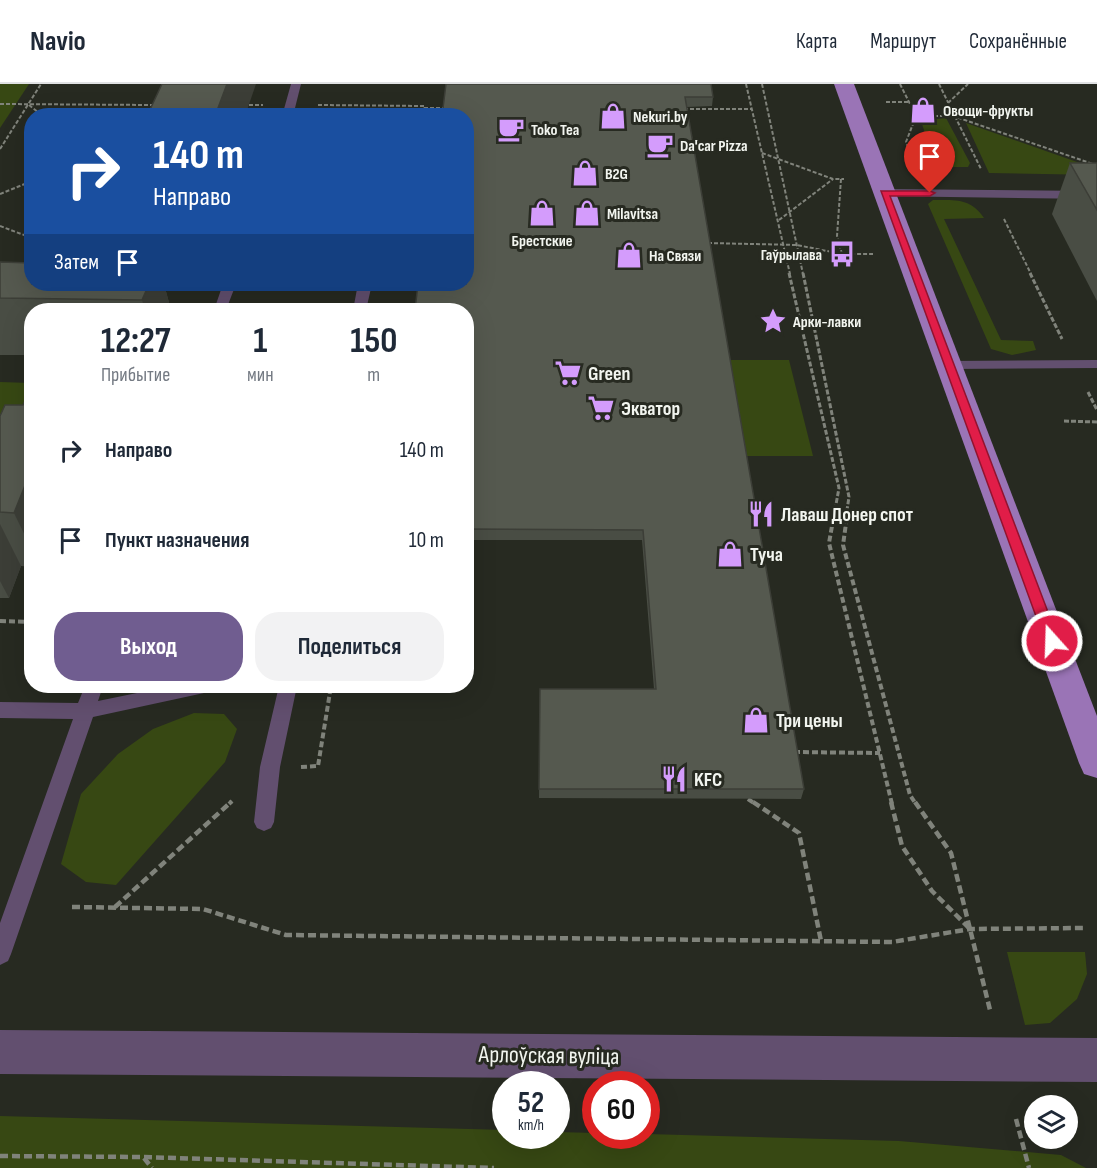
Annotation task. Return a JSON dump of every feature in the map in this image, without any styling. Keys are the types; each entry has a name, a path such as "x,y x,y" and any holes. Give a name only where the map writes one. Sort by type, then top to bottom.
{"main road":[{"path":"844,84 1097,763"}],"street":[{"name":"Арлоўская вуліца","path":"0,1052 1097,1060"}],"lane":[{"path":"289,108 296,84"},
{"path":"884,193 1097,195"},
{"path":"950,365 1097,364"},
{"path":"0,954 92,693"},
{"path":"0,710 86,711 171,693"},
{"path":"264,822 270,767 286,693"}],"path":[{"path":"26,108 41,84"},
{"path":"746,84 839,488 829,543 902,846 932,891 970,929"},
{"path":"762,84 849,497 843,544 910,795 951,853 990,1010"},
{"path":"900,84 915,116 906,142 920,177"},
{"path":"939,84 1097,410"},
{"path":"948,103 968,84"},
{"path":"0,104 156,105"},
{"path":"28,104 33,108"},
{"path":"236,105 267,108"},
{"path":"356,108 424,106 424,108 443,108"},
{"path":"684,109 751,109"},
{"path":"0,149 24,110"},
{"path":"915,116 953,116 1097,166"},
{"path":"778,220 833,179"},
{"path":"841,179 837,236 842,254"},
{"path":"0,194 24,184"},
{"path":"0,226 24,235"},
{"path":"707,243 784,244 842,254 908,255"},
{"path":"1064,421 1097,422"},
{"path":"0,621 24,622"},
{"path":"794,752 880,753"},
{"path":"747,799 799,833 821,941"},
{"path":"72,907 203,909 286,934 892,942 970,929 1083,928"},
{"path":"1016,1119 1029,1168"},
{"path":"0,1156 144,1157 494,1168"},
{"path":"144,1157 152,1168"}],"green space":[{"path":"0,84 29,84 0,128"},
{"path":"946,118 970,163 968,167 930,167 923,152 926,136 921,121"},
{"path":"966,123 1097,169 1097,175 989,173"},
{"path":"933,200 955,200 968,204 979,211 984,218 944,219 1001,340 1033,341 1036,350 1012,355 991,349 928,204"},
{"path":"726,360 789,360 813,456 744,456"},
{"path":"0,382 24,383 24,409 0,415"},
{"path":"194,713 224,714 237,729 225,762 116,885 86,882 61,864 81,794 118,754 153,729"},
{"path":"1007,952 1085,952 1087,974 1077,999 1050,1023 1025,1025"},
{"path":"0,1116 492,1130 492,1149 570,1149 570,1132 582,1133 582,1149 660,1149 660,1134 899,1141 1061,1155 1086,1168 0,1168"}],"building":[{"path":"162,84 227,84 218,108 151,108"},
{"name":"Экватор","path":"446,84 711,84 713,97 685,97 804,789 539,789 540,689 656,689 643,530 474,529 474,303 416,303 417,291 474,291 474,108 443,108"},
{"path":"1070,163 1097,163 1097,210"},
{"path":"0,262 24,263 24,291 146,291 142,300 0,298"},
{"path":"24,403 24,488 14,513 0,512 0,416 5,405 23,405"}],"place":[{"name":"Овощи-фрукты","path":"923,110"},
{"name":"Nekuri.by","path":"613,116"},
{"name":"Toko Tea","path":"511,129"},
{"name":"Da'car Pizza","path":"660,145"},
{"name":"B2G","path":"585,173"},
{"name":"Брестские","path":"542,213"},
{"name":"Milavitsa","path":"587,213"},
{"name":"Гаўрылава","path":"842,254"},
{"name":"На Связи","path":"629,255"},
{"name":"Арки-лавки","path":"773,321"},
{"name":"Green","path":"568,373"},
{"name":"Экватор","path":"601,408"},
{"name":"Лаваш Донер спот","path":"761,514"},
{"name":"Туча","path":"730,554"},
{"name":"Три цены","path":"756,720"},
{"name":"KFC","path":"674,779"}],"route":[{"path":"930,193 884,193 1052,641"}]}
